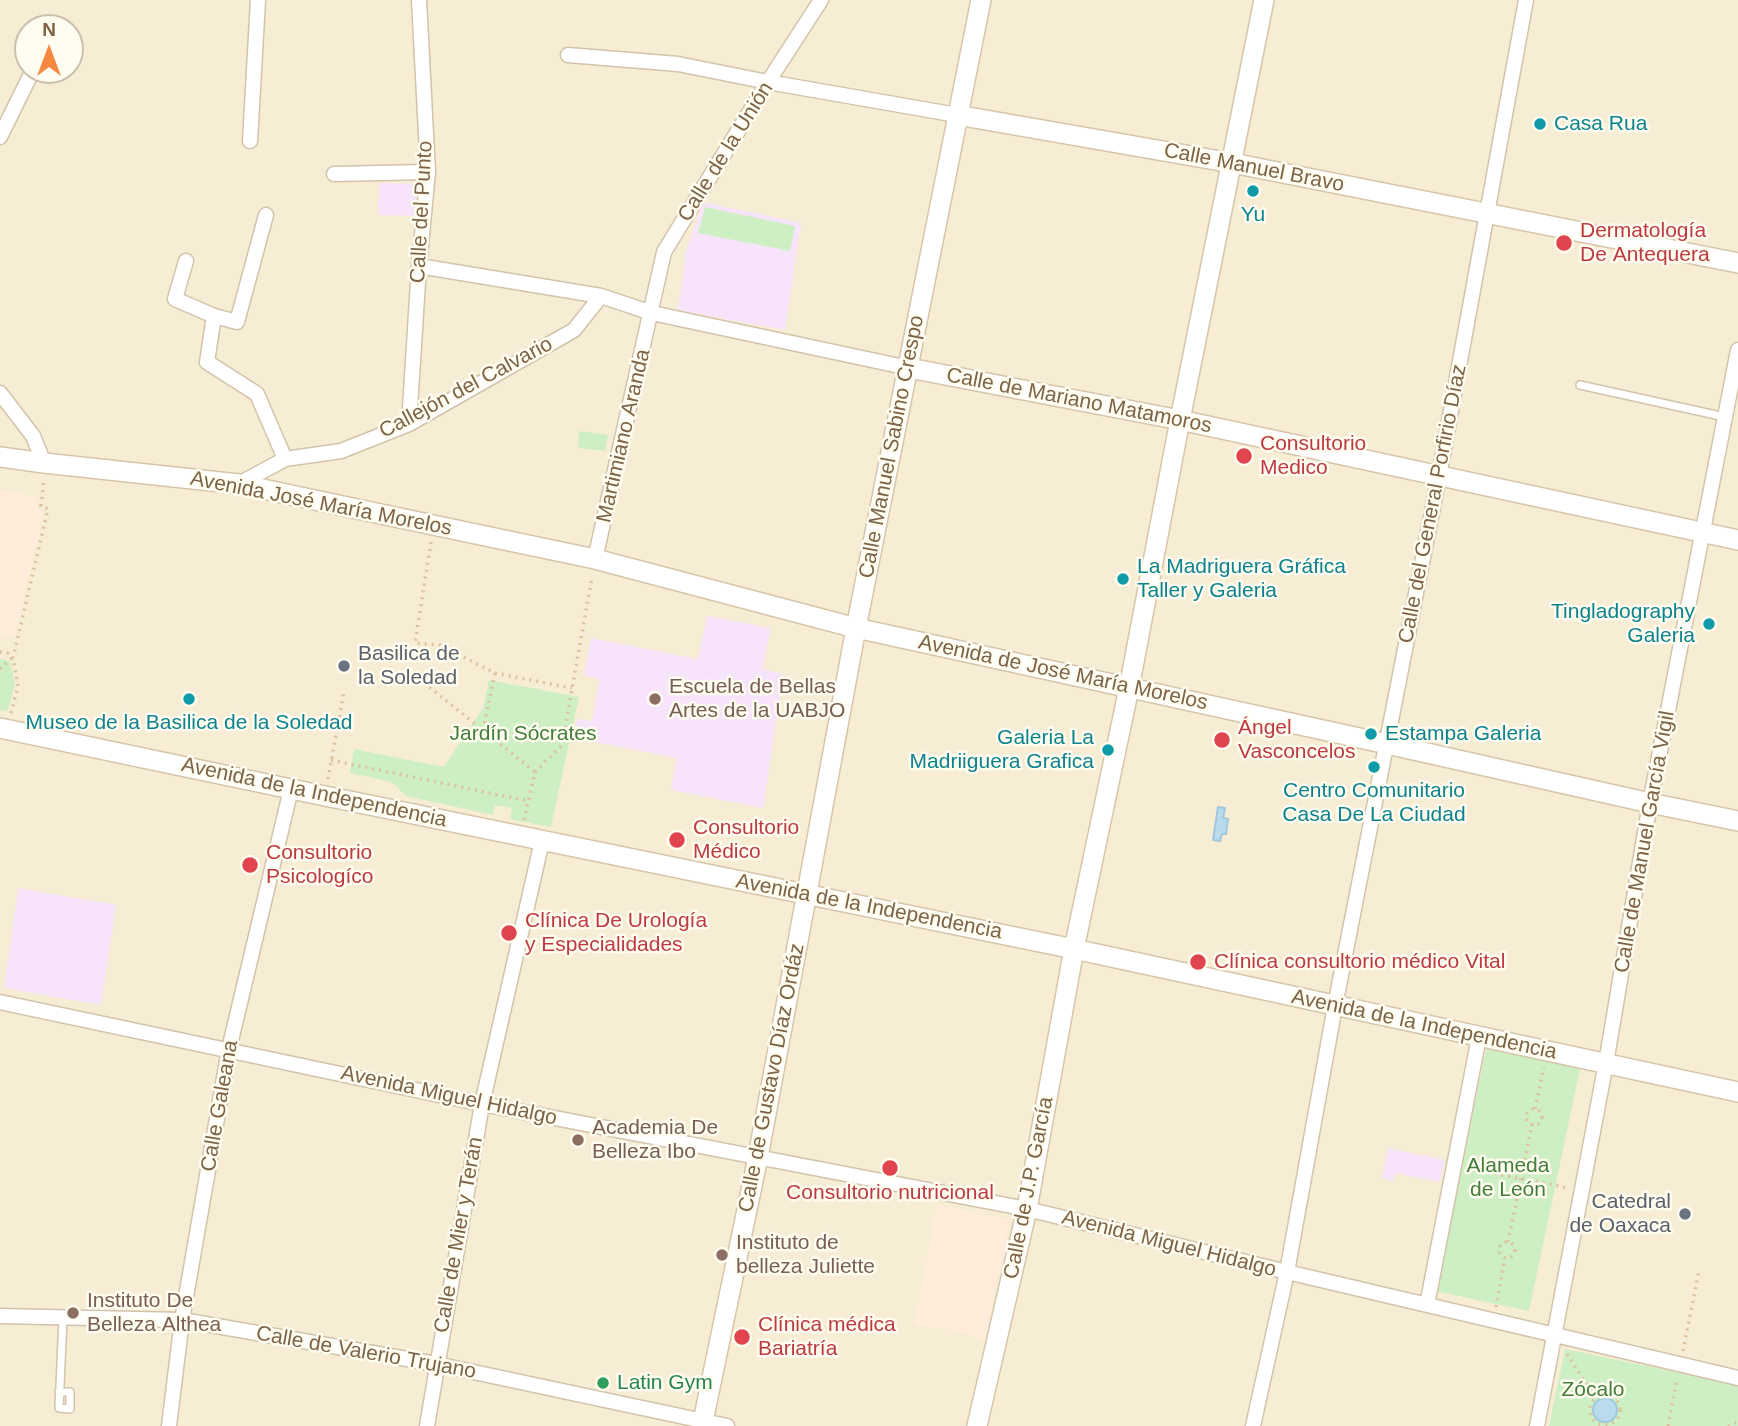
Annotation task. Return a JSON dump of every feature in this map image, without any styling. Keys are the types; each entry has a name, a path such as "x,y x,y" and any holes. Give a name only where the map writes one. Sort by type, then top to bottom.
{"street":[{"path":"250,141 258,0"},
{"name":"Calle del Punto","path":"408,424 428,172 419,0"},
{"name":"Calle de la Unión","path":"652,313 664,252 821,0"},
{"name":"Calle Manuel Sabino Crespo","path":"807,895 856,628 981,0"},
{"name":"Calle de J.P. García","path":"976,1426 1027,1209 1074,949 1129,688 1264,0"},
{"name":"Calle del General Porfirio Díaz","path":"1253,1426 1287,1272 1335,1007 1439,476 1526,0"},
{"name":"Calle Manuel Bravo","path":"568,55 678,64 1232,163 1738,263"},
{"path":"0,137 26,84"},
{"path":"334,174 428,172"},
{"path":"186,261 175,299 214,316 237,322 266,215"},
{"name":"Calle de Mariano Matamoros","path":"419,266 601,296 652,313 909,368 1180,420 1738,540"},
{"name":"Callejón del Calvario","path":"239,484 285,459 341,451 408,424 574,330 601,296"},
{"name":"Martimiano Aranda","path":"595,559 652,313"},
{"path":"214,316 207,362 257,394 285,459"},
{"name":"Calle de Manuel García Vigil","path":"1537,1426 1606,1063 1650,803 1738,350"},
{"path":"0,393 33,436 44,463"},
{"name":"Avenida José María Morelos","path":"0,457 239,484 595,559"},
{"name":"Avenida de José María Morelos","path":"595,559 856,628 1738,821"},
{"name":"Avenida de la Independencia","path":"4,728 1074,949 1738,1092"},
{"name":"Calle Galeana","path":"169,1426 182,1320 229,1049 291,789"},
{"name":"Calle de Mier y Terán","path":"426,1426 482,1104 542,841"},
{"name":"Calle de Gustavo Díaz Ordáz","path":"703,1423 758,1157 807,895"},
{"name":"Avenida Miguel Hidalgo","path":"0,1002 482,1104 1027,1209 1738,1378"},
{"path":"1427,1305 1479,1037"},
{"name":"Calle de Valerio Trujano","path":"0,1316 182,1320 436,1364 727,1426"}],"lane":[{"path":"1580,385 1725,417"},
{"path":"59,1392 63,1318"}],"path":[{"path":"4,728 18,686 13,656 48,509 41,506 44,463"},
{"path":"430,545 415,643 440,645 495,673 572,688"},
{"path":"521,836 535,772 562,745 592,581"},
{"path":"0,652 13,656"},
{"path":"0,669 13,656"},
{"path":"483,730 495,673"},
{"path":"413,674 535,772"},
{"path":"326,795 344,691"},
{"path":"331,760 528,801"},
{"path":"1535,1109 1547,1051"},
{"path":"1535,1109 1540,1111 1542,1118 1539,1123 1532,1124 1528,1122 1527,1114 1535,1109"},
{"path":"1508,1242 1532,1124"},
{"path":"1454,1165 1635,1200"},
{"path":"1505,1258 1499,1248 1508,1242"},
{"path":"1505,1258 1513,1255 1515,1250 1508,1242"},
{"path":"1493,1320 1505,1258"},
{"path":"1555,1335 1596,1398"},
{"path":"1606,1395 1617,1402 1620,1411 1614,1424 1600,1424 1592,1418 1590,1409 1596,1398 1606,1395"},
{"path":"1728,1426 1738,1422"}],"shaded area":[{"path":"0,0 1738,0 1738,1426 0,1426"},
{"path":"379,183 417,184 416,216 378,215"},
{"path":"703,202 801,223 785,330 678,310 686,252"},
{"path":"0,490 39,498 37,508 44,511 14,635 1,633 0,637"},
{"path":"707,616 771,628 762,669 783,674 763,808 671,790 677,758 573,738 577,719 592,721 600,679 584,676 591,638 698,659"},
{"path":"18,888 116,905 101,1005 4,988"},
{"path":"1388,1148 1445,1160 1440,1182 1395,1173 1393,1181 1382,1178"},
{"path":"937,1205 1010,1220 984,1341 958,1331 915,1324"}],"green space":[{"path":"705,207 795,226 790,251 698,233"},
{"path":"579,431 608,435 605,451 578,448"},
{"path":"0,659 10,661 15,683 8,711 0,710"},
{"name":"Jardín Sócrates","path":"489,680 579,697 551,827 510,819 512,808 495,805 493,815 406,796 392,782 350,773 354,749 444,767 483,708"},
{"name":"Alameda de León","path":"1487,1045 1581,1064 1529,1311 1435,1291"},
{"name":"Zócalo","path":"1565,1349 1738,1385 1738,1426 1549,1426"}],"water":[{"path":"1218,807 1225,808 1223,818 1228,819 1226,834 1222,834 1220,841 1213,840"},
{"path":"1605,1398 1614,1401 1617,1410 1614,1419 1605,1422 1596,1419 1593,1410 1596,1401"}],"place":[{"name":"Casa Rua","path":"1540,124"},
{"name":"Yu","path":"1253,191"},
{"name":"Dermatología De Antequera","path":"1564,243"},
{"name":"Consultorio Medico","path":"1244,456"},
{"name":"La Madriguera Gráfica Taller y Galeria","path":"1123,579"},
{"name":"Tingladography Galeria","path":"1709,624"},
{"name":"Basilica de la Soledad","path":"344,666"},
{"name":"Museo de la Basilica de la Soledad","path":"189,699"},
{"name":"Escuela de Bellas Artes de la UABJO","path":"655,699"},
{"name":"Estampa Galeria","path":"1371,734"},
{"name":"Ángel Vasconcelos","path":"1222,740"},
{"name":"Galeria La Madriiguera Grafica","path":"1108,750"},
{"name":"Centro Comunitario Casa De La Ciudad","path":"1374,767"},
{"name":"Consultorio Médico","path":"677,840"},
{"name":"Consultorio Psicologíco","path":"250,865"},
{"name":"Clínica De Urología y Especialidades","path":"509,933"},
{"name":"Clínica consultorio médico Vital","path":"1198,962"},
{"name":"Academia De Belleza Ibo","path":"578,1140"},
{"name":"Consultorio nutricional","path":"890,1168"},
{"name":"Catedral de Oaxaca","path":"1685,1214"},
{"name":"Instituto de belleza Juliette","path":"722,1255"},
{"name":"Instituto De Belleza Althea","path":"73,1313"},
{"name":"Clínica médica Bariatría","path":"742,1337"},
{"name":"Latin Gym","path":"603,1383"}]}
